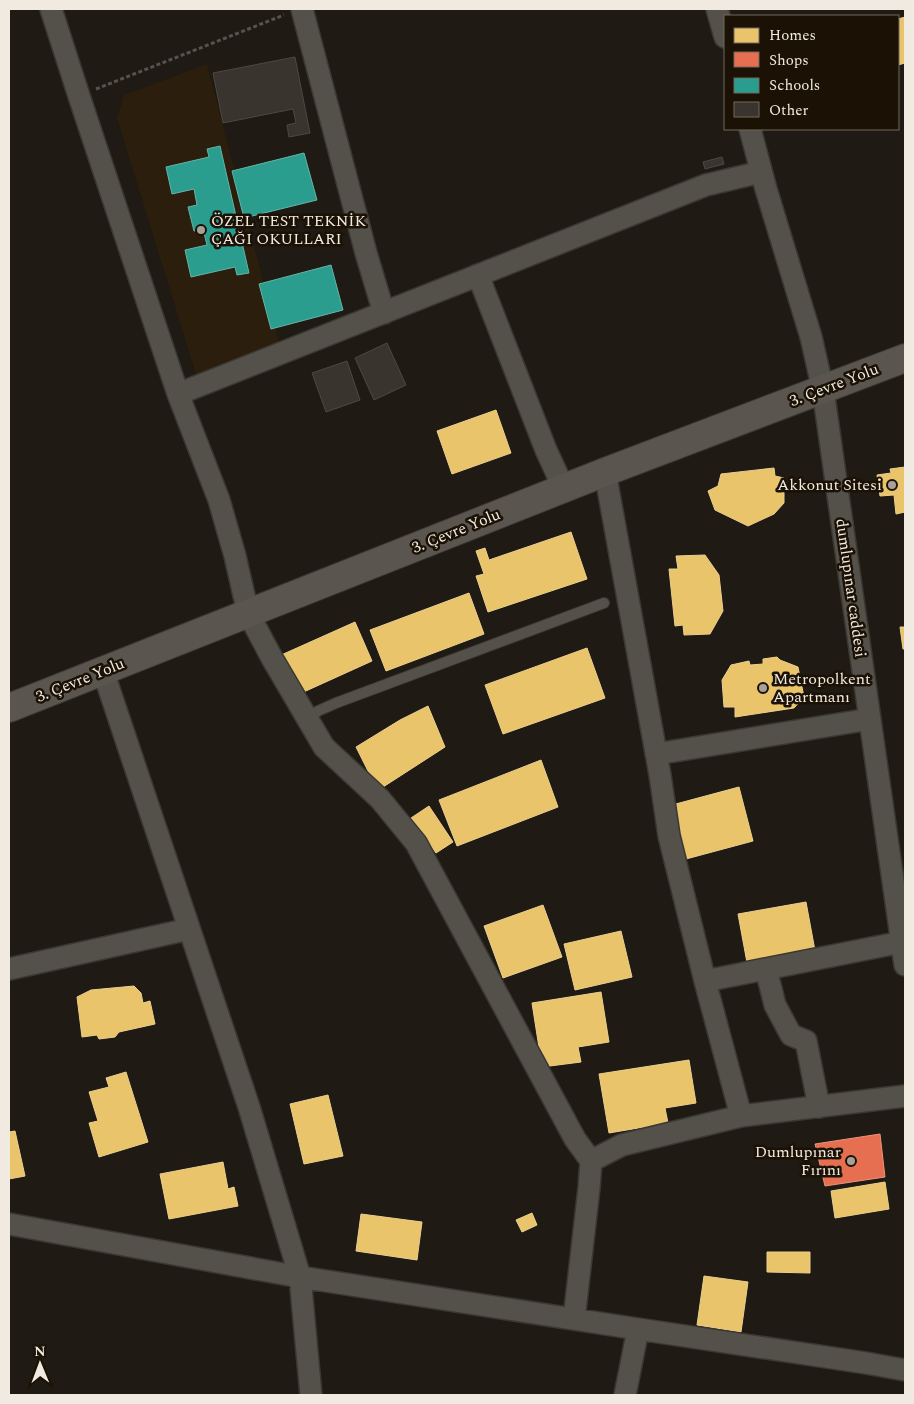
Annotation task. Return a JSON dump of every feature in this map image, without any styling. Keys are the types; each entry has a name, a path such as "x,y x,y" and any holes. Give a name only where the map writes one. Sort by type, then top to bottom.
{"main road":[{"name":"3. Çevre Yolu","path":"9,708 605,472 905,358"}],"street":[{"path":"51,9 178,394 219,500 235,556 248,613 324,747 380,799 416,843 575,1139 591,1161 574,1319"},
{"path":"717,9 724,33"},
{"path":"296,11 384,312"},
{"name":"dumlupınar caddesi","path":"750,130 761,172 811,337 822,390 905,965"},
{"path":"178,394 706,186 761,172"},
{"path":"478,276 546,450 564,489"},
{"path":"605,472 669,836 741,1116"},
{"path":"103,671 249,1107 300,1277 311,1395"},
{"path":"656,754 870,719"},
{"path":"9,969 189,929"},
{"path":"705,981 902,942"},
{"path":"766,969 775,1005 791,1035 806,1042 819,1107"},
{"path":"591,1161 622,1145 741,1116 905,1096"},
{"path":"9,1224 300,1277 857,1361 905,1370"},
{"path":"625,1395 638,1329"}],"lane":[{"path":"308,718 336,703 604,603"}],"path":[{"path":"79,96 296,11"}],"shaded area":[{"name":"ÖZEL TEST TEKNİK ÇAĞI OKULLARI","path":"207,64 279,343 196,374 117,118 124,95"}],"building: Homes":[{"path":"905,17 905,63 899,65 899,19"},
{"path":"496,410 511,453 452,474 437,431"},
{"name":"Akkonut Sitesi","path":"905,467 905,512 896,514 894,495 880,496 877,475 891,473 890,469"},
{"path":"774,468 775,476 784,478 784,503 774,514 748,526 715,510 708,491 718,486 721,474"},
{"path":"571,532 587,579 488,612 476,576 484,574 476,551 485,548 489,560"},
{"path":"705,555 719,575 723,611 710,634 684,635 683,625 675,626 669,569 678,569 676,556"},
{"path":"469,593 484,634 386,671 370,630"},
{"path":"355,622 372,661 297,695 279,656"},
{"path":"900,627 905,627 905,649 903,649"},
{"path":"587,648 605,698 503,734 485,685"},
{"name":"Metropolkent Apartmanı","path":"777,657 798,667 804,697 794,708 735,717 735,707 724,707 722,680 731,665 749,661 750,665 763,664 763,659"},
{"path":"428,706 445,747 380,789 369,773 356,747 400,720"},
{"path":"541,760 558,807 457,846 439,800"},
{"path":"739,787 753,841 686,859 672,805"},
{"path":"429,806 453,842 436,853 411,818"},
{"path":"806,902 816,956 748,968 738,914"},
{"path":"543,905 562,957 503,978 484,926"},
{"path":"621,931 632,977 575,990 564,944"},
{"path":"134,986 141,993 143,1003 150,1001 155,1024 119,1032 115,1037 99,1039 97,1035 82,1037 77,997 91,990"},
{"path":"601,992 609,1042 578,1047 581,1062 542,1067 532,1003"},
{"path":"689,1060 696,1103 665,1108 668,1123 609,1133 599,1074"},
{"path":"126,1072 148,1142 99,1157 89,1123 98,1121 89,1092 109,1087 106,1078"},
{"path":"328,1095 343,1156 304,1164 290,1104"},
{"path":"15,1131 25,1176 9,1179 9,1132"},
{"path":"223,1162 228,1189 234,1187 238,1206 169,1219 160,1174"},
{"path":"885,1182 889,1209 835,1218 831,1191"},
{"path":"532,1213 537,1225 522,1232 516,1220"},
{"path":"361,1214 422,1222 417,1260 356,1251"},
{"path":"767,1252 810,1252 810,1273 767,1272"},
{"path":"704,1276 748,1282 741,1332 697,1325"}],"building: Shops":[{"name":"Dumlupınar Fırını","path":"880,1134 885,1177 825,1186 815,1144"}],"building: Schools":[{"path":"220,146 249,273 237,275 235,267 191,277 185,250 207,245 203,229 194,231 188,207 197,205 194,189 172,194 166,167 209,157 207,149"},
{"path":"304,153 317,200 244,218 232,171"},
{"path":"331,265 343,310 271,329 259,284"}],"building: Other":[{"path":"295,57 310,133 289,137 287,125 296,123 293,109 223,123 213,73"},
{"path":"722,157 724,164 705,169 703,162"},
{"path":"387,343 406,385 374,400 355,358"},
{"path":"347,361 360,400 326,412 312,373"}],"place":[{"name":"ÖZEL TEST TEKNİK ÇAĞI OKULLARI","path":"201,230"},
{"name":"Akkonut Sitesi","path":"892,485"},
{"name":"Metropolkent Apartmanı","path":"763,688"},
{"name":"Dumlupınar Fırını","path":"851,1161"}]}
